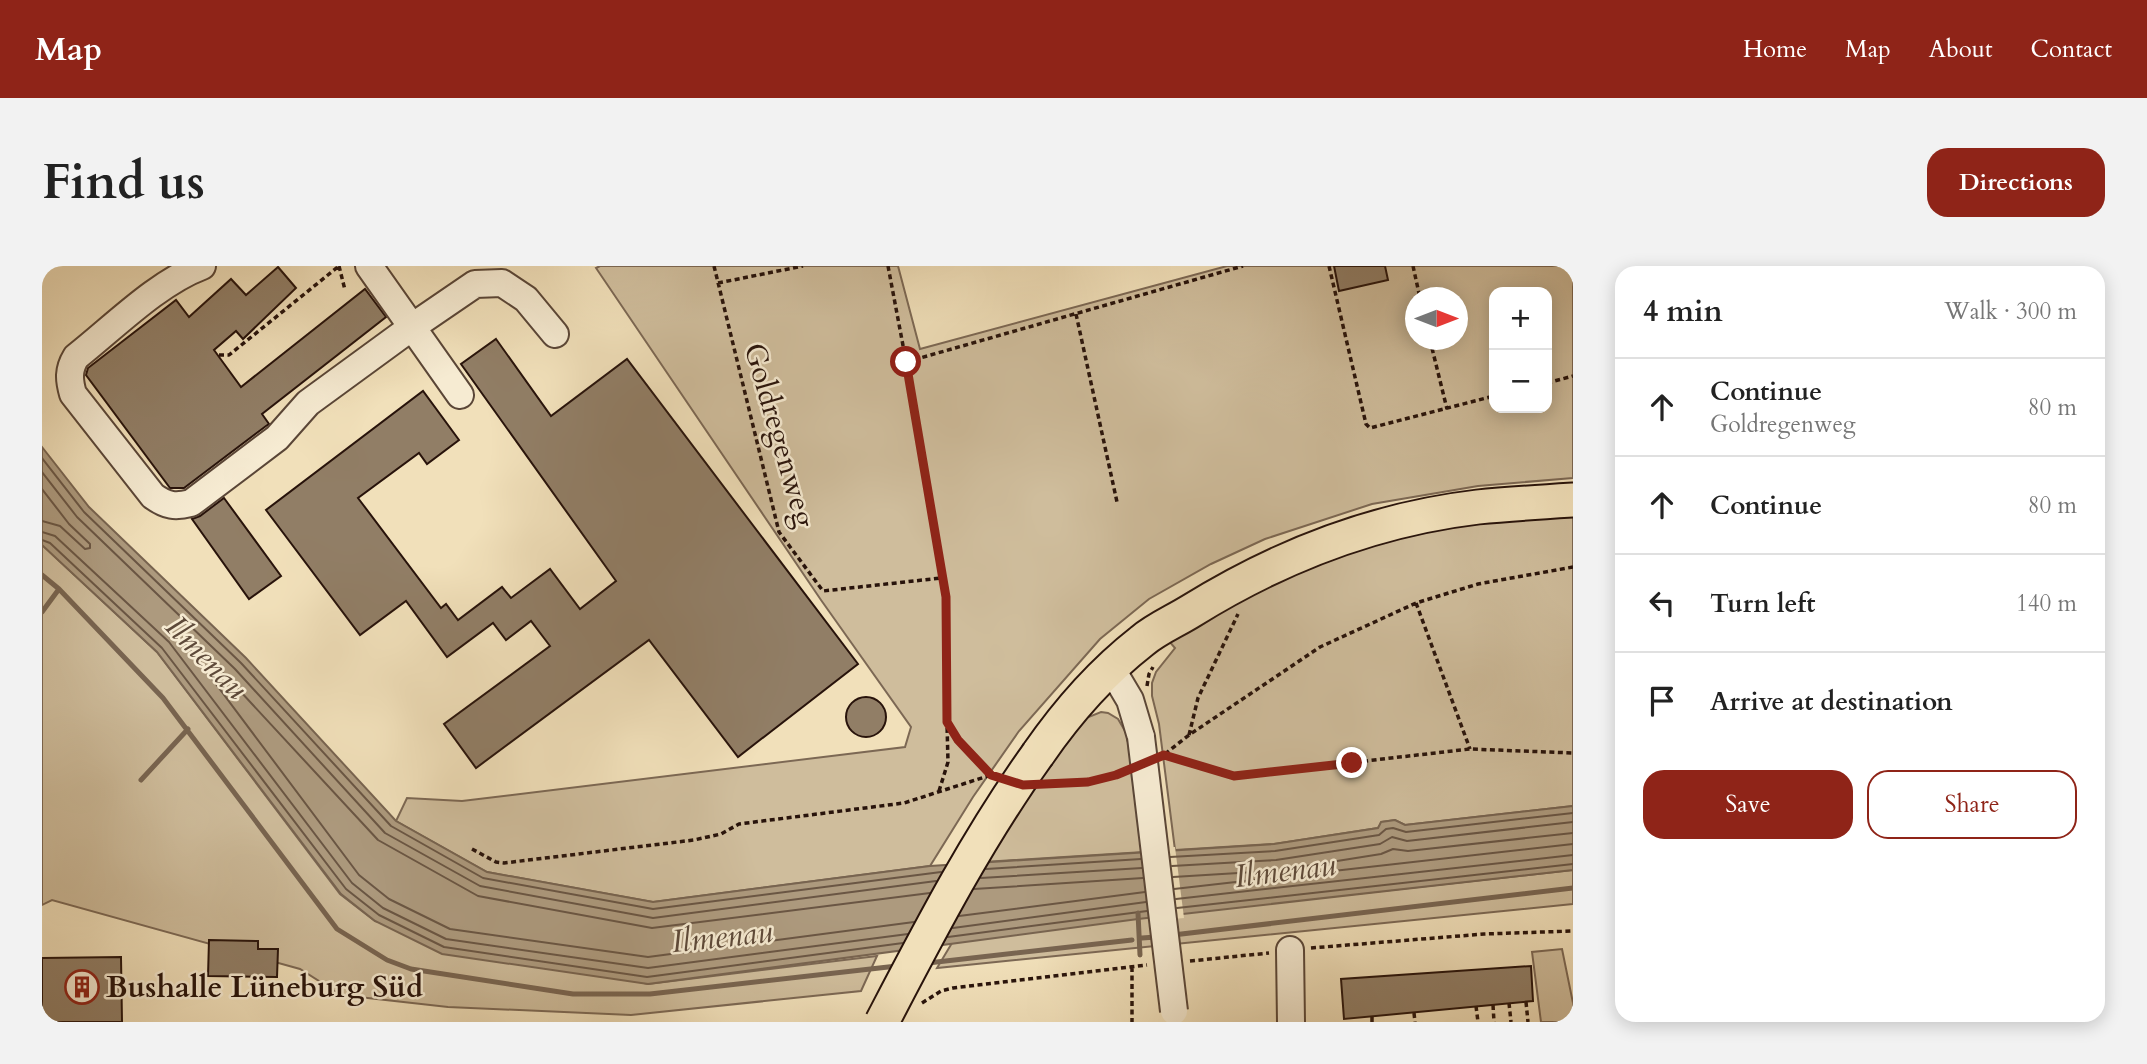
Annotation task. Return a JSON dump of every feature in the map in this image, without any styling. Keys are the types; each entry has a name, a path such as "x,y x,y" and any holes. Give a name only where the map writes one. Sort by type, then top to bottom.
{"main road":[{"path":"882,1022 947,897 993,820 1037,769 1077,703 1143,640 1242,581 1283,561 1348,536 1476,507 1573,500"}],"street":[{"path":"369,266 460,395"},
{"path":"195,267 150,298 76,358 71,367 69,382 74,394 153,496 164,504 177,507 191,503 277,438 308,403 475,284 502,283 526,299 555,334"},
{"path":"1111,668 1130,699 1147,749 1174,1017"},
{"path":"1290,950 1291,1022"}],"path":[{"path":"219,355 229,355 339,266 345,290"},
{"name":"Goldregenweg","path":"714,266 779,532 823,591 941,578"},
{"path":"718,283 803,266"},
{"path":"888,266 946,597 948,762 939,791"},
{"path":"906,362 1243,266"},
{"path":"1329,266 1366,424 1370,428 1489,397"},
{"path":"1413,266 1418,287"},
{"path":"274,308 279,314"},
{"path":"1076,314 1117,502"},
{"path":"1432,350 1447,409"},
{"path":"1552,382 1573,376"},
{"path":"1164,755 1189,735 1320,647 1416,603 1478,584 1573,567"},
{"path":"1416,603 1470,749"},
{"path":"1189,735 1198,698 1239,612"},
{"path":"1143,640 1157,660 1149,674 1147,690"},
{"path":"947,722 958,740 991,775 1002,778"},
{"path":"1147,749 1234,776 1470,749 1573,752"},
{"path":"1037,769 1088,782 1128,770"},
{"path":"472,849 496,862 505,863 710,838 738,824 904,803 991,775"},
{"path":"1185,961 1483,934 1573,931 1573,938"},
{"path":"921,1004 941,991 953,988 1158,964"},
{"path":"1132,967 1132,1022"},
{"path":"1525,1002 1528,1022"},
{"path":"1509,1003 1511,1022"},
{"path":"1493,1005 1494,1022"},
{"path":"1476,1006 1478,1022"},
{"path":"1414,1013 1415,1022"}],"shaded area":[{"path":"898,266 920,349 1227,266 1573,266 1573,478 1478,486 1372,504 1265,539 1211,564 1149,599 1100,639 1019,731 930,866 653,902 487,872 396,821 407,798 462,801 905,747 911,727 821,600 596,268"},
{"path":"1573,513 1573,806 1405,825 1395,820 1382,822 1378,828 1274,844 1175,850 1159,724 1152,696 1152,683 1156,672 1175,648 1168,640 1195,621 1329,555 1455,523"},
{"path":"42,545 157,652 340,894 375,921 648,984 877,956 861,991 631,1015 448,1007 341,995 300,969 52,900 42,905"},
{"path":"1101,712 1118,719 1128,736 1144,852 984,862 1048,763 1086,718"},
{"path":"1573,870 1573,904 937,968 955,938"},
{"path":"1562,949 1573,1003 1573,1022 1541,1022 1532,952"}],"water":[{"name":"Ilmenau","path":"42,447 89,507 246,658 396,821 487,872 653,902 930,866 1274,844 1378,828 1381,822 1395,820 1405,825 1573,806 1573,870 1138,919 648,984 442,954 375,921 341,894 157,652 42,545"}],"pier":[{"path":"1175,847 1184,918 1153,921 1144,849"}],"building":[{"path":"1334,266 1385,266 1388,280 1339,291"},
{"path":"278,267 296,288 243,339 236,331 214,350 241,387 365,289 386,317 262,414 269,424 184,488 170,488 86,375 88,368 176,300 189,317 231,279 246,295"},
{"path":"496,339 551,416 627,359 858,664 738,757 649,640 476,768 444,724 550,646 531,621 506,640 493,623 447,657 406,601 360,635 266,510 423,391 459,440 427,464 419,453 358,498 441,608 446,604 458,620 502,587 511,598 550,569 580,609 616,581 461,364"},
{"path":"224,498 281,576 249,599 192,519"},
{"path":"866,697 874,698 880,703 885,709 885,725 880,731 874,736 866,737 858,736 852,731 847,725 846,717 847,709 852,703 858,698"},
{"path":"209,940 258,941 258,949 278,949 277,977 208,976"},
{"name":"Bushalle Lüneburg Süd","path":"121,957 122,1022 42,1022 42,958"},
{"path":"1531,966 1533,1001 1344,1019 1341,979"}],"waterway":[{"path":"42,575 59,589 163,698 337,929 387,960 411,969 573,994 650,994 897,966"},
{"path":"42,612 59,589"},
{"path":"141,780 188,729"},
{"path":"1173,935 1573,888"},
{"path":"1138,913 1140,955"},
{"path":"1142,938 1156,937"},
{"path":"928,963 1132,940"}],"place":[{"name":"Bushalle Lüneburg Süd","path":"82,987"}],"route":[{"path":"906,362 946,597 947,722 958,740 991,775 1023,785 1088,782 1116,775 1164,755 1234,776 1352,763"}]}
